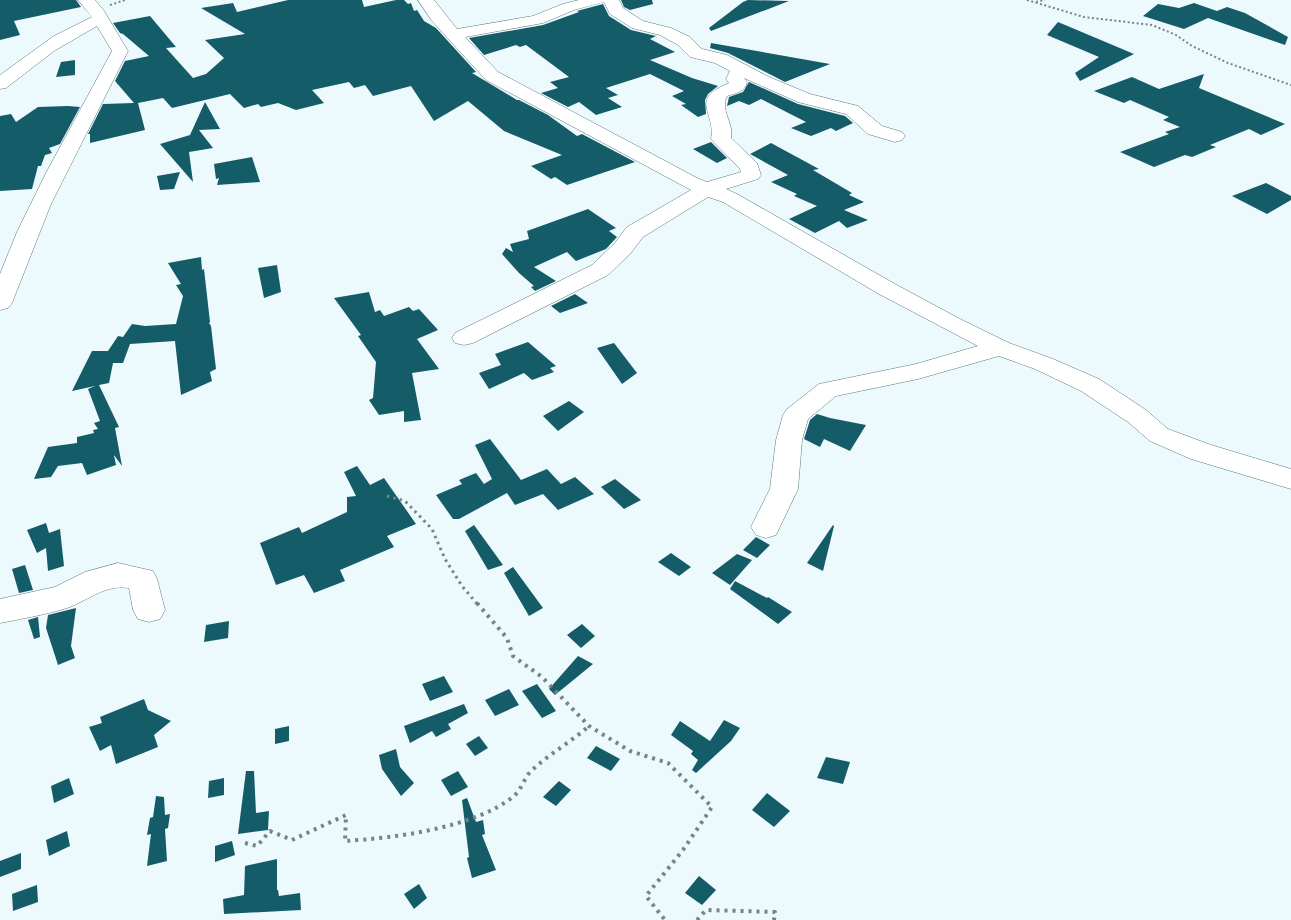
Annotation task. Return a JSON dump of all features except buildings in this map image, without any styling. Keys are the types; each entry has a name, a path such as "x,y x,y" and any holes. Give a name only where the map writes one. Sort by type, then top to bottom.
{"street":[{"path":"0,303 46,191 107,81 120,51 86,0"},
{"path":"426,0 438,18 492,76 676,175 730,198 887,289 1000,348 1044,364 1090,385 1137,416 1159,434 1201,452 1291,479"},
{"path":"454,34 537,20 569,7 598,0"},
{"path":"611,0 616,11 638,25 665,31 684,41 696,53 720,59 804,98 852,110 875,130 895,136"},
{"path":"0,84 50,45 75,29 100,19"},
{"path":"464,338 600,270 622,249 635,232 708,188 752,175 750,167 721,139 723,130 715,111 715,104 720,93 737,86 738,82 735,79 737,74 743,71"},
{"path":"766,527 784,490 789,440 796,415 828,390 918,371 1000,348"},
{"path":"0,611 62,598 96,580 118,575 142,580 149,610"}],"path":[{"path":"1028,0 1084,17 1152,25 1176,35 1192,46 1228,63 1291,85"},
{"path":"1035,2 1045,0"},
{"path":"387,496 405,501 432,529 445,559 462,586 507,638 513,656 542,677 589,726 630,750 668,763 712,807 683,850 646,896 664,920"},
{"path":"245,844 258,846 270,831 292,840 346,815 345,841 366,840 412,832 481,815 516,795 529,772 570,743 589,726"},
{"path":"696,920 706,910 776,912 774,920"}]}
